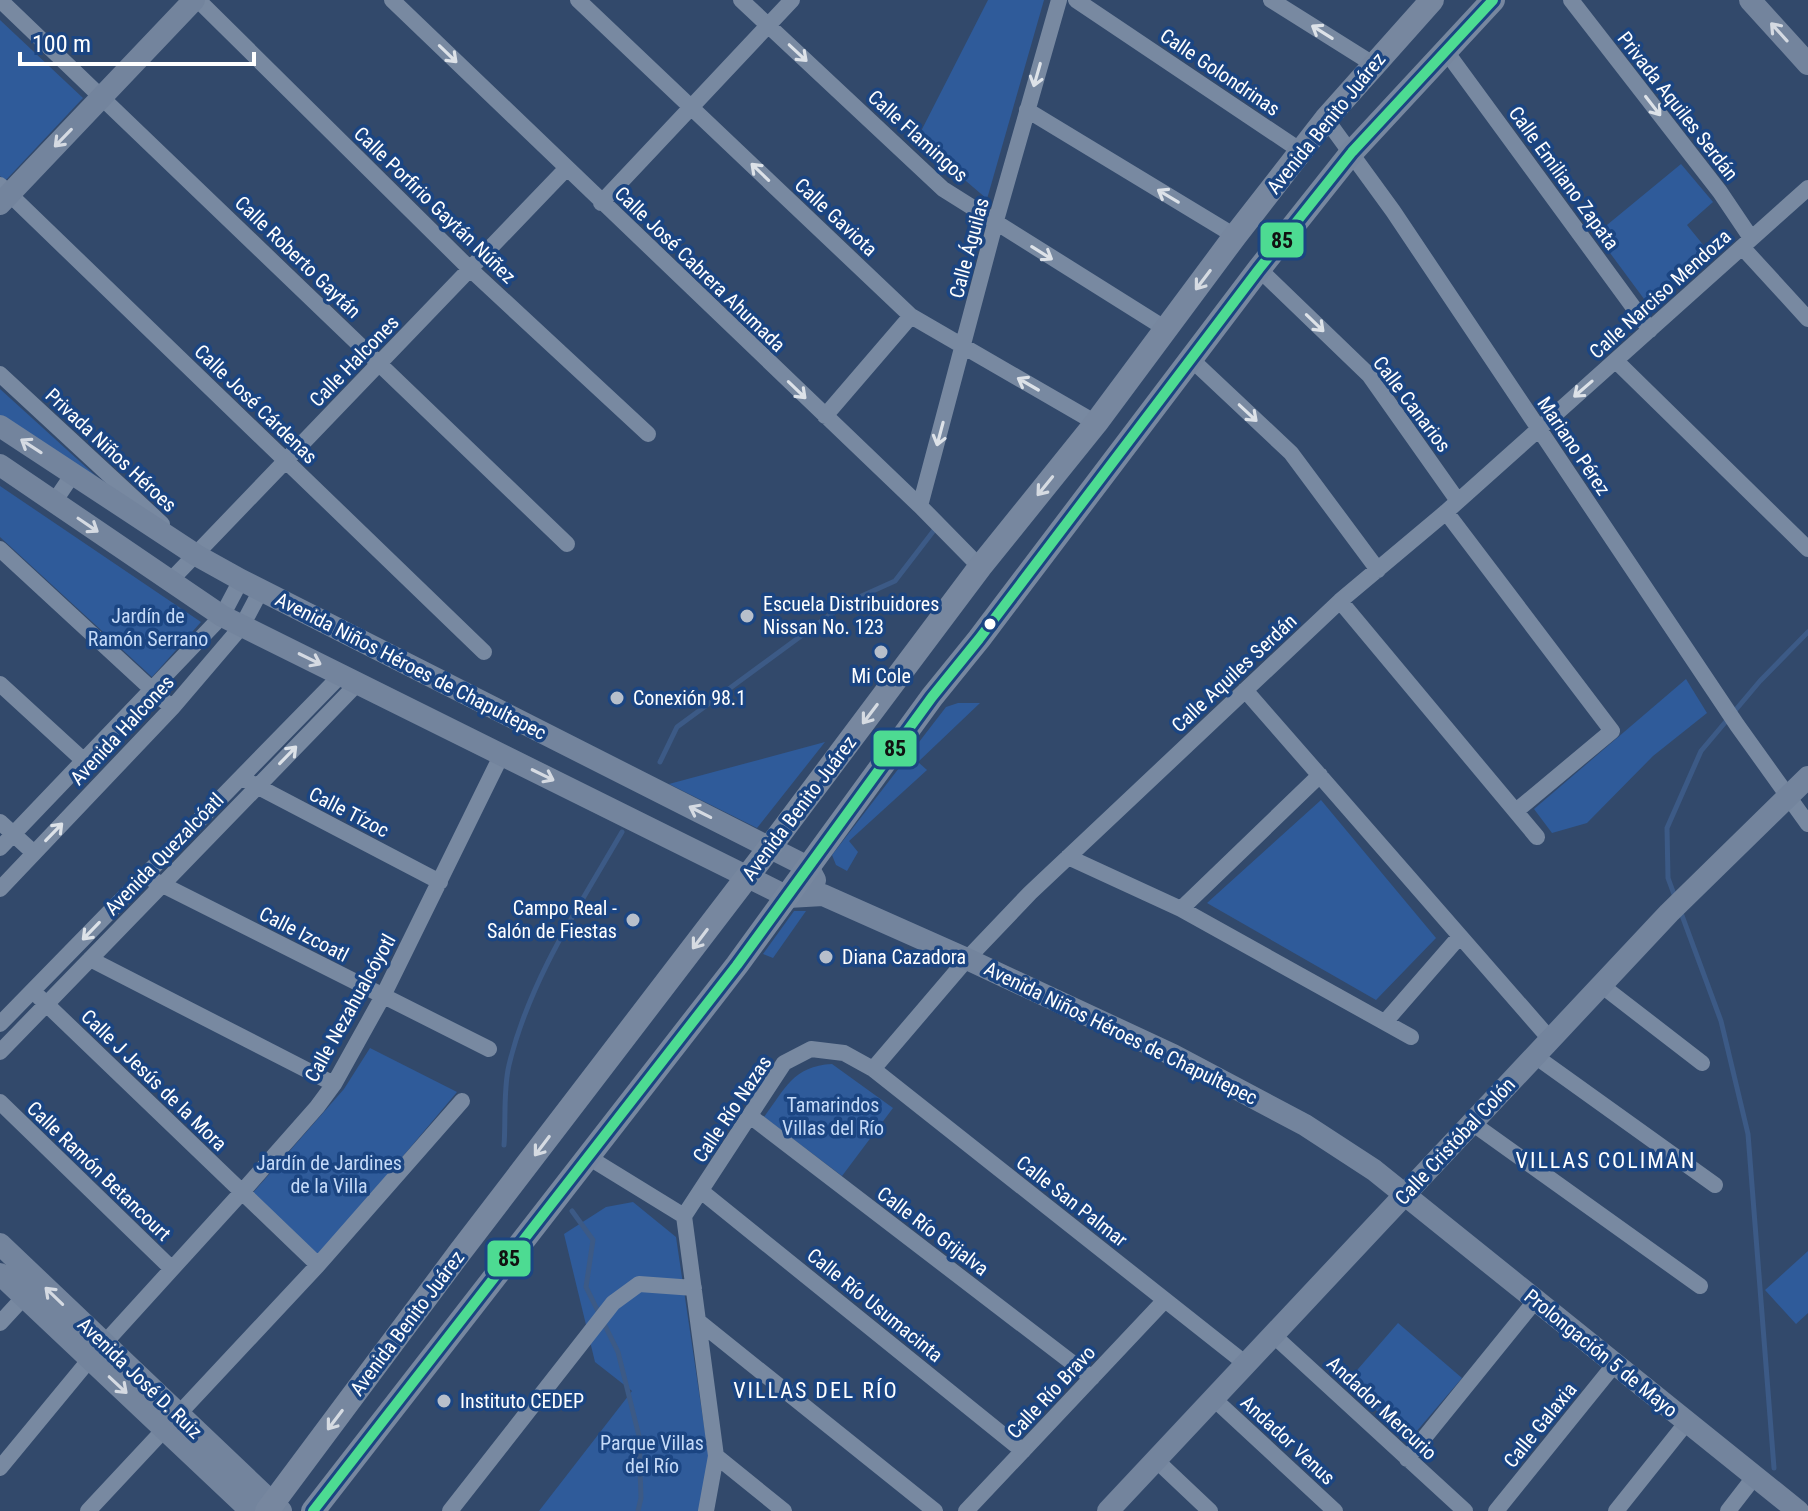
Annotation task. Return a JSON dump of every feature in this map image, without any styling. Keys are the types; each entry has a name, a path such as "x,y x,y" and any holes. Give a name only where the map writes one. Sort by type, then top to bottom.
{"main road":[{"name":"Avenida Benito Juárez","path":"268,1509 980,567 1096,423 1235,236 1326,119 1432,0"},
{"name":"Avenida Benito Juárez","path":"313,1511 788,897 932,697 1259,269 1352,152 1493,0"},
{"path":"460,1252 493,1280"}],"street":[{"name":"Calle Roberto Gaytán","path":"0,0 567,544"},
{"path":"3,194 196,0"},
{"name":"Calle Porfirio Gaytán Núñez","path":"196,0 470,269 648,434"},
{"name":"Calle José Cabrera Ahumada","path":"392,0 980,567"},
{"name":"Calle Gaviota","path":"578,0 911,316 1096,423"},
{"name":"Calle Flamingos","path":"741,0 943,189 1166,329"},
{"path":"601,203 792,0"},
{"name":"Calle Águilas","path":"920,506 1059,0"},
{"name":"Calle Golondrinas","path":"1076,0 1301,151"},
{"path":"1271,0 1373,64"},
{"name":"Privada Aquiles Serdán","path":"1571,0 1720,192 1747,242 1808,319"},
{"path":"1750,0 1808,64"},
{"name":"Calle Emiliano Zapata","path":"1445,50 1650,330"},
{"path":"1027,110 1235,236"},
{"name":"Mariano Pérez","path":"1326,119 1352,152 1737,725 1808,824"},
{"name":"Calle Halcones","path":"171,580 566,169"},
{"name":"Calle Narciso Mendoza","path":"1538,428 1808,188"},
{"name":"Calle José Cárdenas","path":"3,194 484,652"},
{"name":"Calle Canarios","path":"1259,269 1369,375 1452,507 1612,731 1516,811"},
{"path":"825,416 911,316"},
{"path":"1191,359 1291,453 1378,570"},
{"path":"1616,361 1808,549"},
{"name":"Privada Niños Héroes","path":"0,374 196,555"},
{"name":"Avenida Niños Héroes de Chapultepec","path":"0,426 196,555 241,580 808,867"},
{"name":"Calle Aquiles Serdán","path":"967,959 1068,857 1340,601 1452,507 1538,428"},
{"name":"Avenida Niños Héroes de Chapultepec","path":"0,465 232,621 788,897 823,895 1173,1055 1292,1118 1374,1170 1404,1195"},
{"path":"54,502 73,474"},
{"path":"0,549 150,691 172,708"},
{"name":"Avenida Halcones","path":"0,889 172,708 232,621 241,580"},
{"name":"Avenida Halcones","path":"0,848 150,691 232,621 261,590"},
{"path":"1340,601 1537,837"},
{"name":"Avenida Quezalcóatl","path":"0,1024 240,778 349,679"},
{"name":"Avenida Quezalcóatl","path":"0,1052 257,787 349,679"},
{"path":"0,684 83,760"},
{"path":"1245,690 1460,936 1543,1047 1715,1185"},
{"name":"Calle Nezahualcóyotl","path":"0,1468 334,1084 383,996 502,754"},
{"path":"1181,909 1320,775"},
{"name":"Calle Cristóbal Colón","path":"1108,1511 1685,896 1808,777"},
{"name":"Calle Tízoc","path":"240,778 440,882"},
{"path":"0,822 34,853"},
{"path":"1068,857 1181,909 1411,1037"},
{"path":"808,867 823,895"},
{"name":"Calle Izcoatl","path":"145,876 489,1049"},
{"path":"1385,1022 1460,936"},
{"path":"90,959 334,1084"},
{"path":"873,1069 967,959"},
{"path":"1601,985 1702,1063"},
{"name":"Calle J Jesús de la Mora","path":"32,991 318,1265"},
{"name":"Calle Río Nazas","path":"684,1216 784,1063 811,1049 844,1053 873,1069"},
{"name":"Calle San Palmar","path":"873,1069 1246,1364"},
{"path":"88,1511 318,1265 462,1101"},
{"name":"Calle Ramón Betancourt","path":"0,1102 171,1268"},
{"name":"Calle Río Grijalva","path":"750,1116 1092,1378"},
{"path":"1472,1123 1700,1286"},
{"path":"588,1157 684,1216 716,1456 706,1511"},
{"name":"Calle Río Usumacinta","path":"701,1191 1023,1451"},
{"name":"Prolongación 5 de Mayo","path":"1404,1195 1798,1511"},
{"name":"Avenida José D. Ruiz","path":"0,1244 98,1352 268,1509"},
{"name":"Avenida José D. Ruiz","path":"0,1274 24,1297 98,1352"},
{"path":"450,1511 613,1303 639,1284 694,1288"},
{"path":"0,1323 24,1297"},
{"name":"Calle Río Bravo","path":"966,1511 1165,1300"},
{"path":"1407,1459 1535,1301"},
{"path":"698,1321 935,1511"},
{"name":"Andador Mercurio","path":"1273,1335 1465,1511"},
{"name":"Calle Galaxia","path":"1496,1511 1614,1365"},
{"name":"Andador Venus","path":"1214,1399 1335,1511"},
{"path":"1616,1511 1687,1422"},
{"path":"716,1456 784,1511"},
{"path":"1156,1460 1210,1511"},
{"path":"1728,1511 1755,1476"}],"green space":[{"path":"988,0 1044,0 987,199 917,139"},
{"path":"0,20 83,98 5,181 0,176"},
{"path":"1681,164 1713,202 1687,225 1709,252 1652,304 1647,303 1596,234"},
{"path":"0,389 109,488 0,416"},
{"name":"Jardín de Ramón Serrano","path":"0,486 201,622 152,677 0,537"},
{"path":"1686,679 1707,713 1653,756 1587,823 1552,833 1534,809"},
{"path":"958,703 980,703 918,762 927,770 849,841 858,852 847,871 836,865 832,855 946,707"},
{"path":"825,742 757,828 669,784"},
{"path":"1321,800 1436,938 1376,1000 1207,903"},
{"path":"794,911 806,911 773,958 763,954"},
{"name":"Jardín de Jardines de la Villa","path":"370,1048 457,1092 318,1257 251,1195 344,1089"},
{"name":"Tamarindos Villas del Río","path":"832,1064 893,1108 842,1176 764,1117 784,1088 799,1074"},
{"name":"Parque Villas del Río","path":"633,1202 676,1237 710,1466 700,1511 539,1511 632,1391 595,1362 564,1234 606,1207"},
{"path":"1808,1251 1808,1313 1796,1324 1765,1290"},
{"path":"1398,1323 1462,1378 1410,1439 1345,1384"}],"waterway":[{"path":"660,762 677,727 846,603 895,581 935,529"},
{"path":"1675,897 1668,878 1667,828 1701,751 1760,681 1808,632"},
{"path":"504,1145 507,1075 529,1004 557,945 622,832"},
{"path":"1680,910 1721,1021 1748,1134 1774,1468"},
{"path":"572,1211 593,1240 586,1287 618,1352 639,1436 641,1498 638,1511"}],"transit line":[{"name":"85","path":"313,1511 737,965 932,697 1259,269 1352,152 1493,0"}],"place":[{"name":"Escuela Distribuidores Nissan No. 123","path":"747,616"},
{"name":"Mi Cole","path":"881,652"},
{"name":"Conexión 98.1","path":"617,698"},
{"name":"Campo Real - Salón de Fiestas","path":"633,920"},
{"name":"Diana Cazadora","path":"826,957"},
{"name":"Instituto CEDEP","path":"444,1401"}],"district":[{"name":"VILLAS COLIMAN","path":"1606,1160"},
{"name":"VILLAS DEL RÍO","path":"816,1390"}]}
